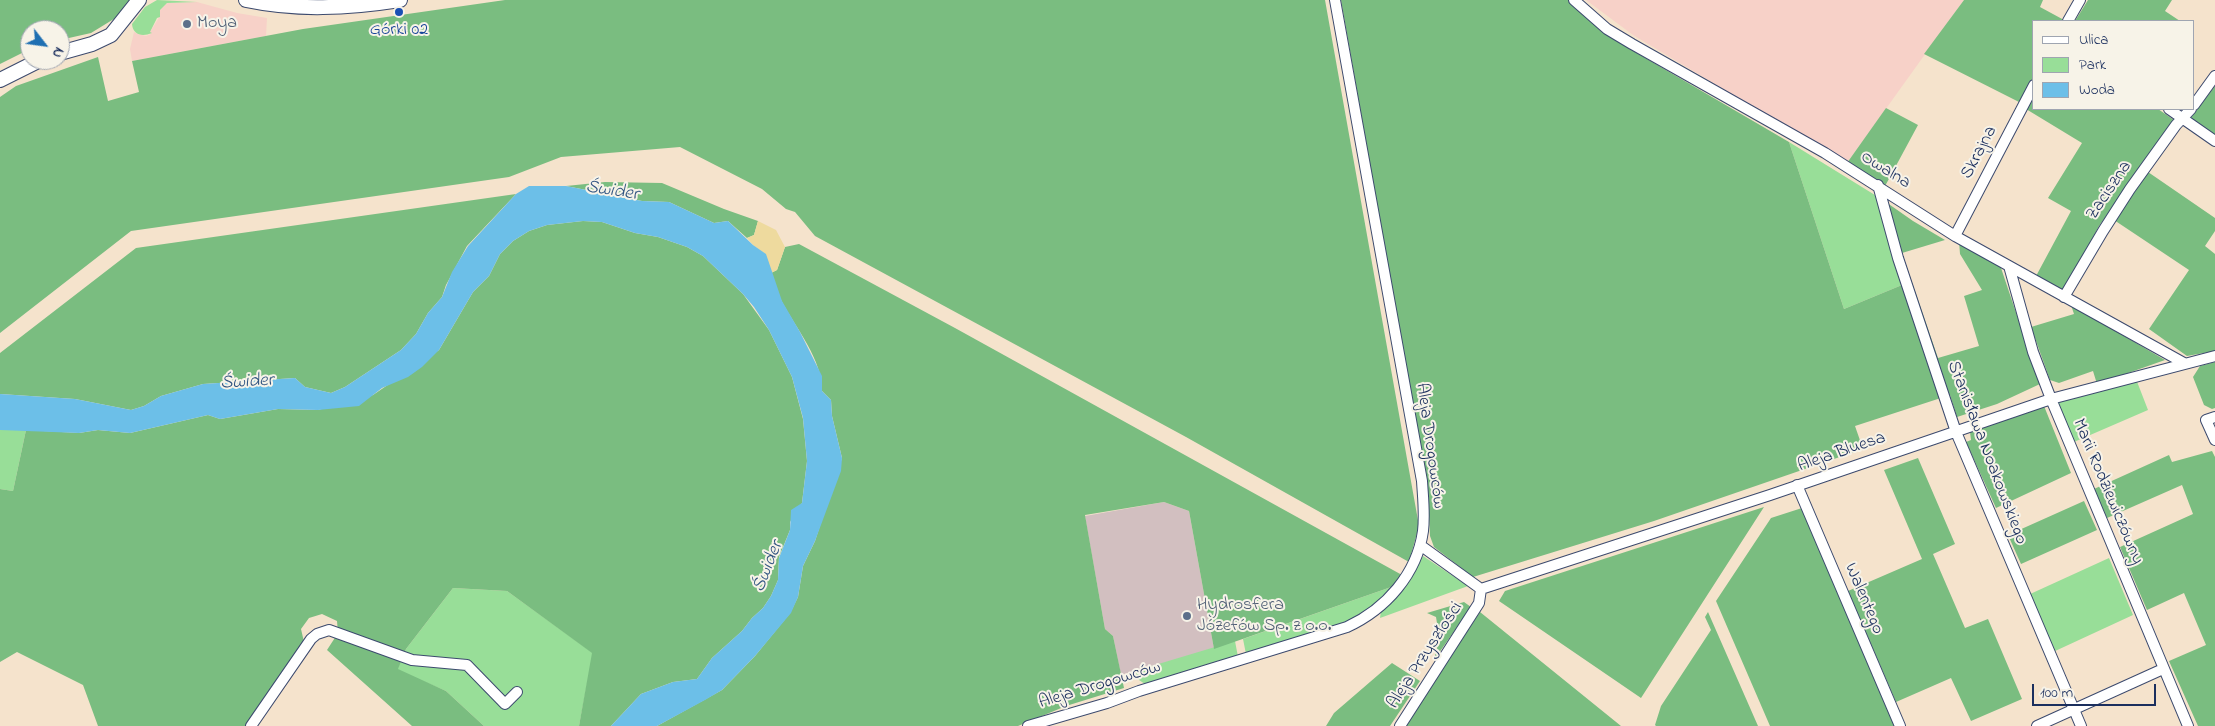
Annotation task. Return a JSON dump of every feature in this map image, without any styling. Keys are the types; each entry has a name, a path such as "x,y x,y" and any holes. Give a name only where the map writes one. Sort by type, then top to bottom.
{"main road":[{"path":"70,50 102,40 121,24 137,3 149,0"},
{"path":"246,0 278,5 324,8 400,0"},
{"path":"0,80 20,70"}],"street":[{"name":"Aleja Drogowców","path":"1028,726 1107,704 1139,691 1357,622 1368,616 1394,594 1413,564 1420,545 1424,511 1422,481 1335,0"},
{"name":"Owalna","path":"1574,0 1608,29 1632,44 1825,152 1955,236 2184,363"},
{"path":"2069,20 2080,0"},
{"path":"2195,104 2215,76"},
{"name":"Skrajna","path":"1955,236 2032,90"},
{"path":"2170,110 2215,141"},
{"name":"Zaciszna","path":"2064,297 2130,189 2176,125 2190,110"},
{"name":"Stanisława Noakowskiego","path":"1878,185 1898,258 1956,432 2081,726"},
{"name":"Marii Rodziewiczówny","path":"2009,266 2033,352 2051,399 2188,726"},
{"name":"Aleja Bluesa","path":"1482,589 2051,399 2215,356"},
{"path":"2211,418 2215,440"},
{"name":"Walentego","path":"1797,485 1900,726"},
{"name":"Aleja Przyszłości","path":"1400,726 1480,603 1482,589 1420,545"},
{"path":"251,726 310,639 317,634 329,630 412,660 467,665 505,704 517,692"},
{"path":"2037,726 2163,670"}],"shaded area":[{"path":"1586,0 1964,0 1847,163 1633,35"},
{"path":"197,2 237,13 267,18 266,36 132,61 130,49 134,32 146,36 151,34 150,32 160,16 160,10 167,3"},
{"path":"1164,502 1189,511 1214,649 1121,675 1113,636 1105,629 1085,516"}],"green space":[{"path":"0,0 130,0 122,14 91,33 70,38 70,20 20,20 20,54 0,64"},
{"path":"157,0 197,2 167,3 160,10 160,17 157,18 150,32 152,33 142,35 136,33 132,24 145,7"},
{"path":"505,0 1325,0 1419,526 1409,562 1186,437 815,236 795,212 786,209 762,189 680,147 561,157 509,177 131,231 0,333 0,97 16,86 61,70 70,70 70,67 98,57 108,101 139,92 132,61 303,29"},
{"path":"1341,0 1569,0 1598,26 1635,52 1789,142 1844,309 1902,285 1892,257 1902,253 1938,358 1979,346 1964,296 1982,290 1960,254 1959,241 1999,262 2040,384 1997,404 1957,417 1950,395 1855,426 1863,449 1654,521 1473,577 1434,547 1430,536 1428,492"},
{"path":"1964,0 2043,0 2040,7 2064,20 2032,20 2032,79 2019,102 1924,54"},
{"path":"2088,0 2172,0 2165,11 2178,20 2076,20"},
{"path":"2215,86 2215,136 2190,119"},
{"path":"2032,98 2032,110 2159,110 2174,120 2099,226 2063,293 2035,278 2071,211 2048,198 2082,143 2026,109"},
{"path":"1886,108 1918,125 1884,188 1847,163"},
{"path":"1789,142 1883,200 1902,285 1844,309"},
{"path":"2148,172 2215,218 2215,231 2205,246 2215,254 2215,351 2187,356 2149,329 2189,270 2114,220"},
{"path":"605,182 662,183 758,221 754,235 747,238 728,221 714,223 669,202 642,201 566,186"},
{"path":"516,194 467,246 446,285 442,297 428,313 416,334 401,350 345,387 331,393 305,387 295,378 203,384 161,396 144,406 131,410 75,399 0,394 0,353 136,248"},
{"path":"1883,200 1945,240 1902,253"},
{"path":"583,221 602,222 635,233 658,237 687,247 703,256 743,294 769,330 792,377 803,419 807,461 802,503 790,522 790,530 779,557 778,580 763,608 742,631 712,658 697,679 673,682 641,694 611,726 579,726 592,653 507,591 453,588 406,649 398,669 446,691 484,726 412,726 327,650 338,633 337,621 322,614 309,618 301,629 304,642 246,726 98,726 83,685 17,652 0,662 0,489 13,491 26,430 79,433 98,430 130,433 208,415 220,419 278,409 318,410 373,395 439,350 473,292 489,276 500,254 513,241 529,231 547,225"},
{"path":"799,244 1402,575 1394,586 1214,649 1189,511 1164,502 1085,515 1105,629 1113,636 1124,688 1066,706 1018,726 657,726 722,690 755,656 790,613 798,597 803,566 815,541 842,458 832,416 831,400 822,391 821,379 813,356 780,299 771,273 777,270 785,247"},
{"path":"2071,305 2165,360 2097,384 2093,371 2059,383 2050,380 2031,327 2074,314"},
{"path":"2215,362 2215,408 2212,409 2204,405 2193,377 2200,366"},
{"path":"2136,379 2148,410 2074,442 2056,402"},
{"path":"2044,406 2071,473 1996,508 1966,442 1971,440 1970,432"},
{"path":"0,430 26,430 13,491 0,489"},
{"path":"2212,451 2215,457 2215,726 2198,726 2169,661 2206,645 2184,593 2147,610 2120,547 2193,514 2182,485 2107,518 2094,489 2169,455 2172,462"},
{"path":"1918,458 1955,544 1933,554 1965,628 1988,619 2022,699 1971,721 1951,678 1896,702 1848,591 1922,559 1884,470"},
{"path":"2084,501 2097,530 2021,564 2008,535"},
{"path":"1764,507 1641,698 1499,601 1505,591"},
{"path":"1802,508 1895,726 1770,726 1716,601 1771,518"},
{"path":"1423,556 1468,586 1380,618 1381,611 1393,601"},
{"path":"2109,558 2133,615 2053,652 2028,595"},
{"path":"1394,586 1369,610 1354,619 1246,654 1243,639"},
{"path":"453,588 507,591 593,653 579,726 484,726 446,691 397,670 406,649"},
{"path":"1464,602 1471,607 1434,660 1438,638 1437,623 1436,617 1427,613"},
{"path":"1480,612 1621,726 1404,726"},
{"path":"1708,612 1758,726 1656,726 1661,706 1711,630 1705,617"},
{"path":"1235,641 1238,657 1145,684 1139,680 1135,671"},
{"path":"1392,663 1420,681 1390,726 1326,726 1334,713"}],"sand":[{"path":"758,221 776,230 785,247 777,270 771,273 765,254 747,238 754,235"}],"water":[{"name":"Świder","path":"529,186 566,186 642,201 669,202 714,223 728,221 753,245 766,254 782,301 822,376 822,391 831,400 832,416 842,458 841,471 815,541 803,566 798,597 791,613 755,656 722,690 657,726 611,726 641,694 673,682 697,679 712,658 742,631 763,608 778,580 779,558 790,530 791,510 802,503 807,461 803,418 792,377 769,330 743,294 703,256 687,247 602,222 583,221 547,225 529,231 513,241 500,254 489,276 473,292 439,350 422,367 408,377 382,388 359,406 318,410 278,409 220,419 208,415 130,433 98,430 79,433 0,430 0,394 75,399 131,410 144,406 161,396 203,384 295,378 305,387 331,393 345,387 401,350 416,334 428,313 442,297 452,272 468,246 516,194"}],"place":[{"name":"Górki 02","path":"399,12"},
{"name":"Moya","path":"187,24"},
{"name":"Hydrosfera Józefów Sp. z o.o.","path":"1187,616"}]}
